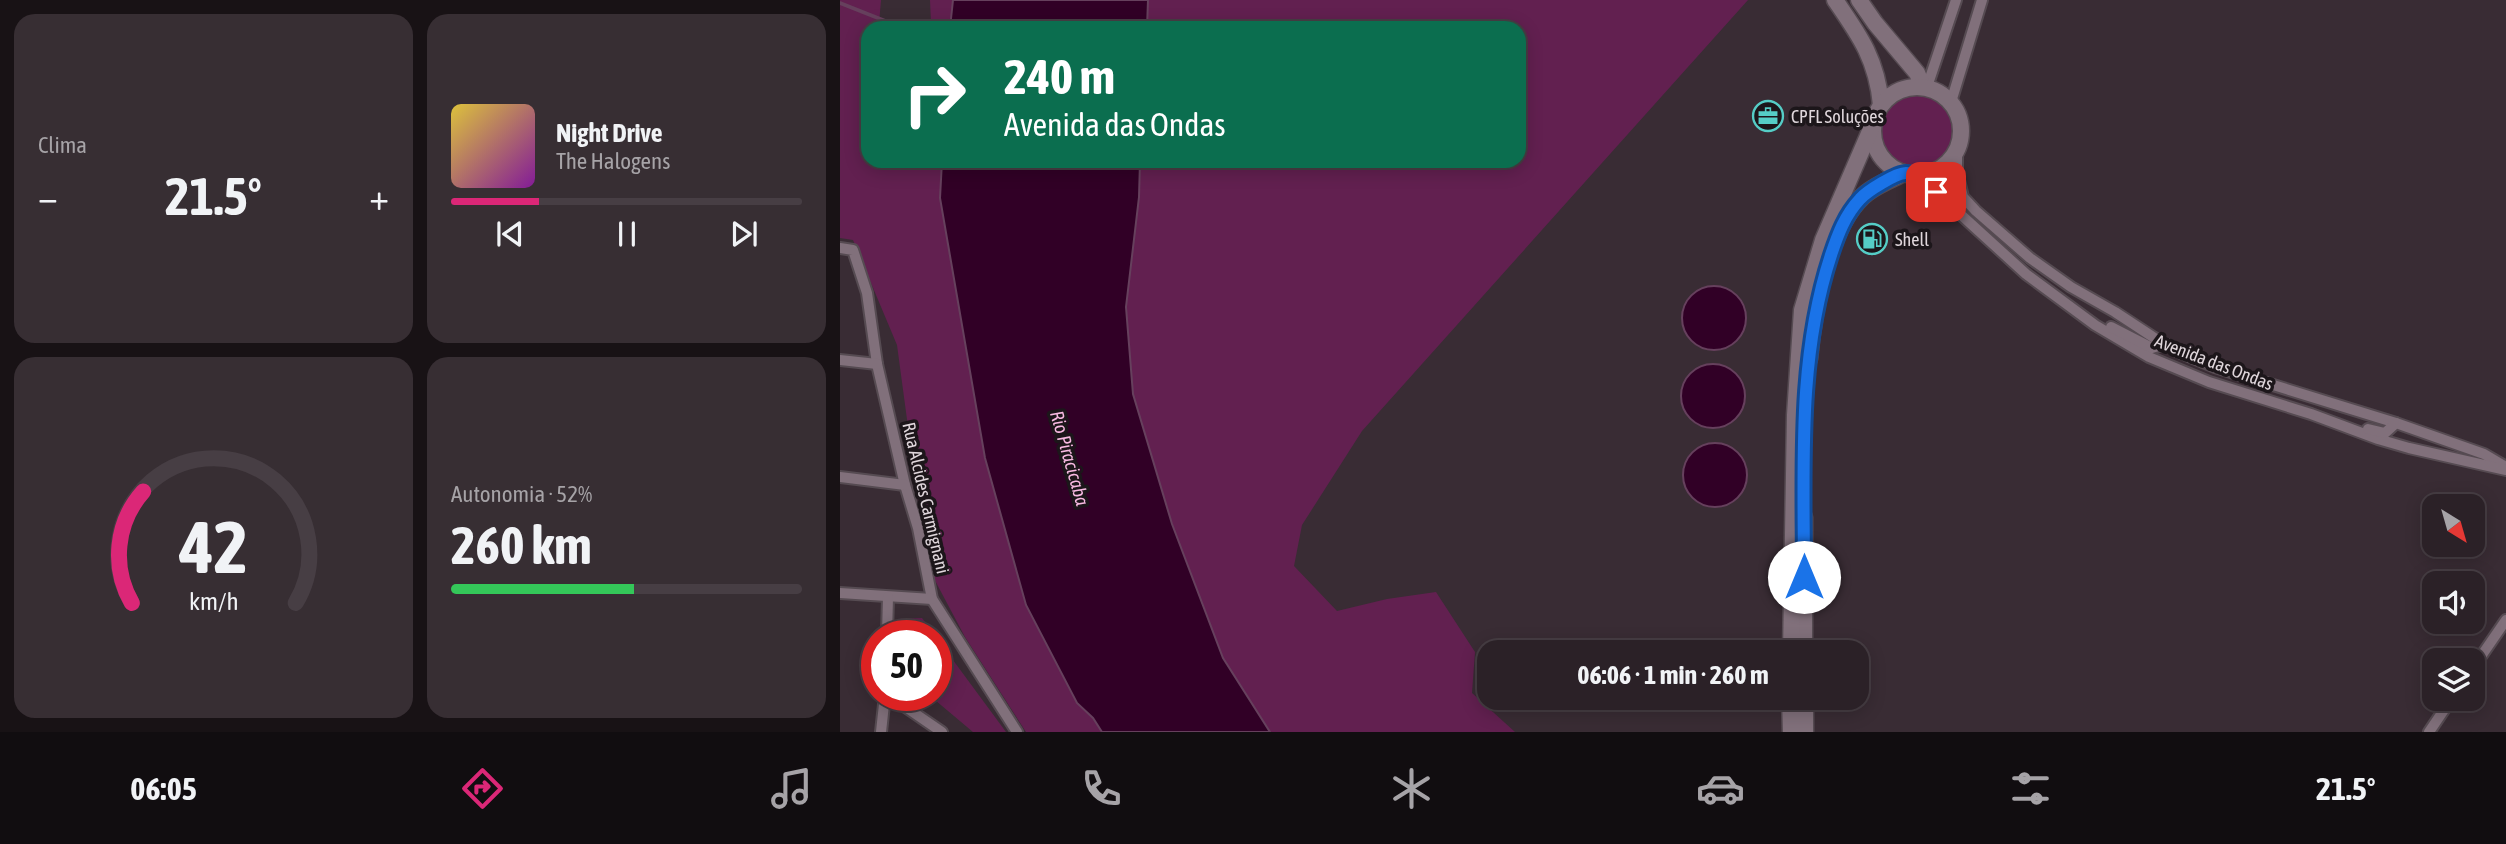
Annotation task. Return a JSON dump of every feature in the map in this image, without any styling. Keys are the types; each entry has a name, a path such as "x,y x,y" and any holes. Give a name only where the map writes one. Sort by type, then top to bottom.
{"main road":[{"path":"1835,0 1864,42 1872,59 1881,106"},
{"path":"1859,0 1925,87"},
{"path":"1791,640 1795,415 1802,310 1823,240 1874,122 1881,106 1899,90 1925,87 1934,90 1951,102 1959,116 1961,133 1957,149 1943,166 1922,174 1904,173 1883,159 1876,148 1874,122"},
{"path":"1804,640 1804,424 1814,318 1840,227 1861,197 1904,173"},
{"path":"1790,710 1791,732"},
{"path":"1805,710 1805,732"}],"street":[{"path":"1925,87 1956,0"},
{"path":"1951,102 1982,0"},
{"name":"Avenida das Ondas","path":"1957,149 1957,172 1964,197 1976,211 2030,258 2071,287 2165,344 2215,367 2396,423 2484,454 2506,468"},
{"name":"Avenida das Ondas","path":"1922,174 1936,192 2026,274 2083,316 2169,366 2218,386 2409,448 2506,468"},
{"name":"Rua Alcides Carmignani","path":"840,248 853,250 867,293 877,363 905,485 918,528 932,599 1017,732"},
{"path":"2083,316 2098,320 2152,348 2165,344"},
{"path":"840,360 877,363"},
{"path":"2329,421 2385,433 2396,423"},
{"path":"2409,448 2421,445 2469,455 2484,454"},
{"path":"840,477 905,485"},
{"path":"840,593 932,599"},
{"path":"887,620 888,597"},
{"path":"2485,651 2506,620"},
{"path":"881,732 884,711"},
{"path":"911,711 942,732"},
{"path":"2429,732 2443,711"}],"shaded area":[{"path":"840,0 881,0 879,21 861,21 861,168 942,168 940,198 985,458 1026,605 1077,703 1093,718 1102,732 1026,732 965,637 931,573 897,345 853,240 840,238"},
{"path":"930,0 953,0 951,21 931,21"},
{"path":"1148,0 1748,0 1362,431 1302,525 1294,566 1337,611 1387,599 1436,592 1475,652 1472,693 1477,698 1477,710 1491,710 1515,732 1270,732 1223,658 1172,524 1133,394 1126,307 1140,168 1526,168 1526,21 1147,21"},
{"path":"1924,95 1943,105 1951,117 1951,145 1943,157 1931,165 1910,167 1891,157 1883,145 1881,124 1891,105 1903,97"},
{"path":"922,618 924,620 897,620"},
{"path":"952,659 1006,732 973,732 948,711 952,711"}],"water":[{"path":"953,0 1148,0 1147,21 951,21"},
{"name":"Rio Piracicaba","path":"942,168 1140,168 1126,307 1133,394 1172,524 1223,658 1270,732 1102,732 1093,718 1077,703 1026,605 985,458 940,198"},
{"path":"1708,286 1720,286 1737,295 1744,306 1744,330 1737,341 1720,350 1708,350 1696,345 1687,336 1682,324 1682,312 1687,300 1696,291"},
{"path":"1707,364 1719,364 1736,373 1743,384 1743,408 1736,419 1719,428 1707,428 1695,423 1686,414 1681,402 1681,390 1686,378 1695,369"},
{"path":"1709,443 1721,443 1738,452 1745,463 1745,487 1738,498 1721,507 1709,507 1697,502 1688,493 1683,481 1683,469 1688,457 1697,448"}],"waterway":[{"path":"840,3 885,21"}],"place":[{"name":"CPFL Soluções","path":"1768,116"},
{"name":"Shell","path":"1872,239"}],"route":[{"path":"1804,577 1804,424 1810,348 1822,283 1840,227 1861,197 1904,173 1922,174 1936,192"}]}
